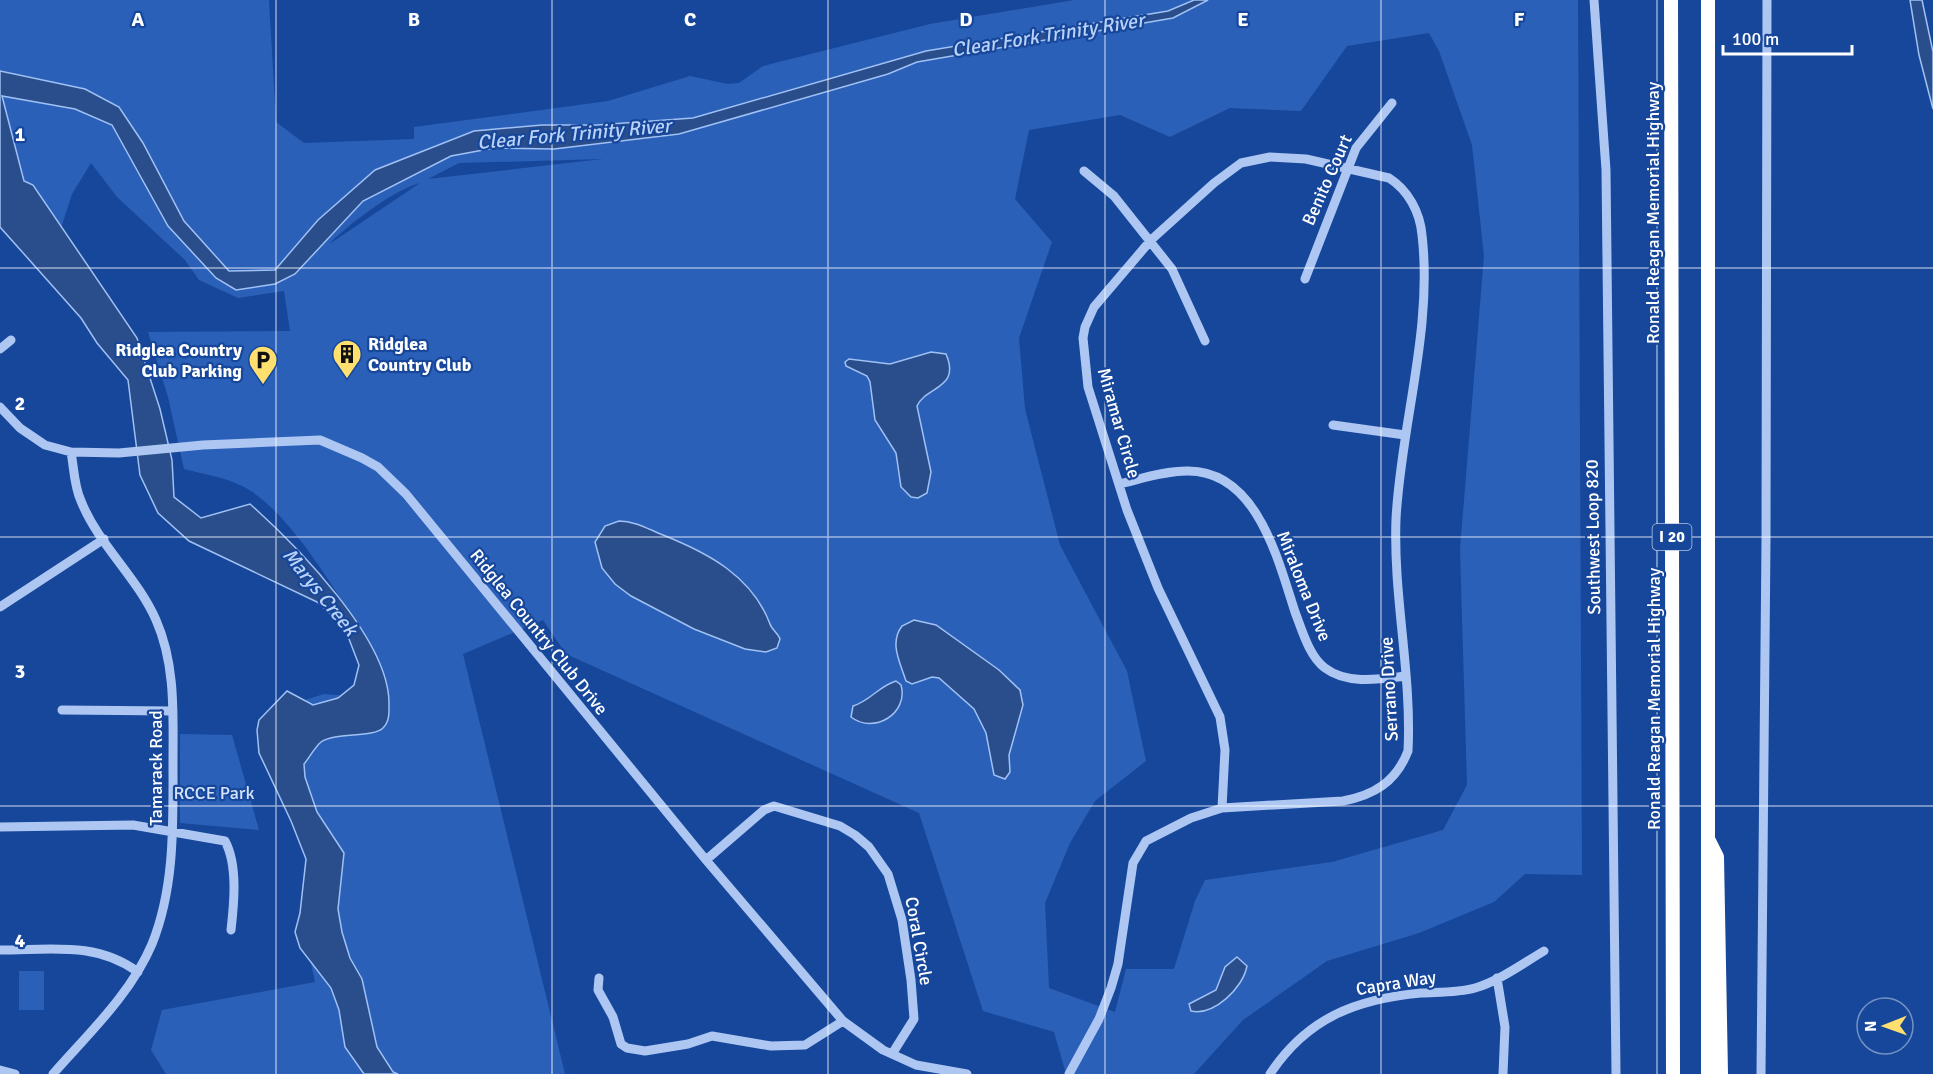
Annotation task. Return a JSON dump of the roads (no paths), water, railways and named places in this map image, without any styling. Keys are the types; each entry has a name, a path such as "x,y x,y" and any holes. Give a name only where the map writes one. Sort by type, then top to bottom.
{"highway":[{"name":"Ronald Reagan Memorial Highway","path":"1671,0 1673,1074"},
{"name":"I 20","path":"1708,0 1708,1074"},
{"path":"1708,840 1717,857 1721,1074"}],"street":[{"name":"Southwest Loop 820","path":"1594,0 1606,170 1616,1074"},
{"path":"1761,1074 1767,517 1767,0"},
{"name":"Benito Court","path":"1305,279 1356,147 1392,103"},
{"name":"Miramar Circle","path":"1222,808 1225,750 1220,717 1158,588 1135,532 1088,387 1083,338 1094,307 1151,240 1214,183 1241,163 1260,158 1279,157 1306,159 1347,168"},
{"name":"Serrano Drive","path":"1069,1074 1099,1019 1111,988 1118,964 1137,854 1153,835 1191,818 1222,808 1342,801 1358,798 1384,786 1404,762 1408,751 1406,676 1396,521 1424,297 1422,233 1417,210 1396,183 1389,178 1347,168"},
{"path":"1084,171 1114,196 1172,269 1205,341"},
{"path":"0,349 11,340"},
{"name":"Ridglea Country Club Drive","path":"0,407 20,428 45,445 71,452 119,453 203,445 320,440 362,458 389,476 706,860 843,1021 892,1054 916,1065 967,1074"},
{"path":"1332,425 1405,435"},
{"name":"Tamarack Road","path":"53,1074 118,999 138,972 160,921 171,859 172,831 173,711 169,665 156,620 81,501 71,452"},
{"name":"Miraloma Drive","path":"1119,484 1186,471 1216,476 1230,484 1244,496 1264,529 1278,561 1300,627 1316,657 1326,669 1362,679 1406,676"},
{"path":"0,607 104,539"},
{"path":"62,710 173,711"},
{"name":"Coral Circle","path":"706,860 764,810 774,806 840,826 869,847 888,874 897,898 911,980 914,1019 892,1054"},
{"path":"0,827 133,825 225,841 230,849 233,890 231,930"},
{"path":"0,950 99,951 121,960 138,972"},
{"name":"Capra Way","path":"1270,1074 1295,1042 1334,1013 1356,1004 1389,997 1476,988 1544,951"},
{"path":"599,978 598,990 613,1017 621,1044 627,1048 645,1051 688,1044 712,1036 771,1046 805,1045 843,1021"},
{"path":"1497,978 1505,1027 1503,1074"},
{"path":"0,1070 15,1074"}],"water":[{"path":"1194,0 1208,0 1173,18 917,62 888,74 679,134 554,149 494,148 451,156 363,201 295,274 275,284 236,290 216,278 168,226 112,125 75,109 2,96 24,181 33,185 137,338 160,409 172,460 174,497 201,518 250,504 291,543 337,595 374,651 385,678 389,713 383,728 371,733 327,739 319,744 304,764 305,777 317,812 344,853 338,909 342,932 350,958 362,979 377,1047 393,1072 398,1074 364,1074 345,1047 339,1010 331,988 300,948 295,932 300,913 306,859 259,753 257,730 259,720 287,691 313,705 338,698 354,685 359,665 344,626 317,602 189,541 158,513 140,475 128,380 97,343 81,318 0,227 0,71 85,89 119,107 143,143 184,221 229,271 275,270 318,220 375,170 474,131 542,125 597,125 693,118 926,51 1168,11"},
{"path":"1910,0 1922,0 1933,52 1933,109 1919,55"},
{"path":"931,352 946,354 949,374 946,381 921,399 917,406 931,472 927,493 918,498 911,497 901,487 896,453 875,420 870,382 867,376 846,366 845,362 849,359 890,364"},
{"path":"619,521 636,524 680,542 727,568 752,592 762,607 780,639 777,648 766,652 745,649 694,629 631,596 615,584 602,568 595,542 605,526"},
{"path":"914,620 936,625 999,670 1020,690 1023,705 1009,755 1010,772 1005,779 994,775 986,733 974,709 939,678 932,677 912,684 906,681 897,653 896,639 902,626"},
{"path":"896,681 901,685 902,695 900,704 888,718 870,724 851,717 853,706"},
{"path":"1237,957 1247,966 1234,991 1218,1005 1200,1011 1191,1011 1189,1004 1216,990 1225,967"}],"place":[{"name":"Ridglea Country Club","path":"347,380"},
{"name":"Ridglea Country Club Parking","path":"263,386"}],"water label":[{"name":"Clear Fork Trinity River","path":"1048,35"},
{"name":"Clear Fork Trinity River","path":"574,134"},
{"name":"Marys Creek","path":"320,592"}],"park label":[{"name":"RCCE Park","path":"214,793"}]}
